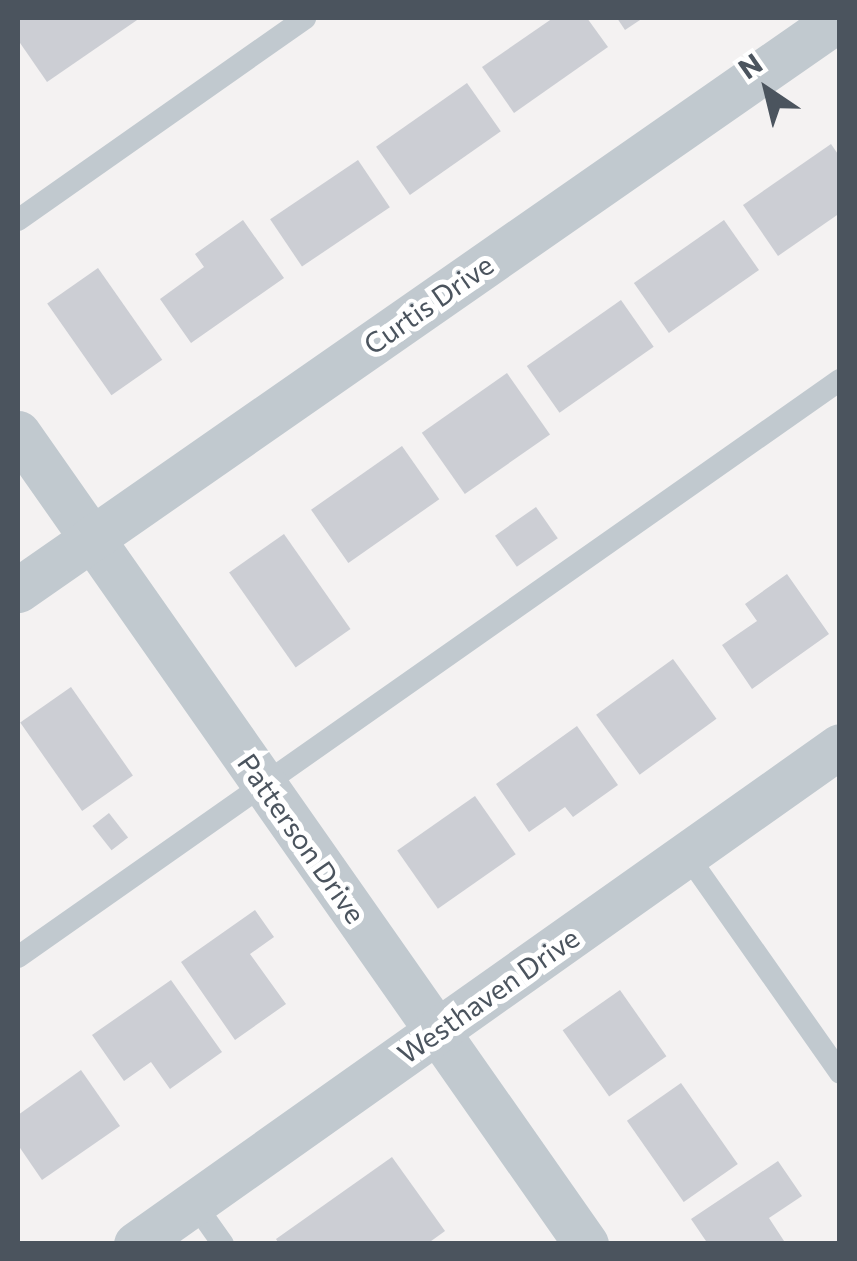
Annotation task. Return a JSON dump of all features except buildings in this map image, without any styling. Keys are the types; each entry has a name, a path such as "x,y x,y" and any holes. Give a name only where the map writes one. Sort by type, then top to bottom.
{"street":[{"name":"Curtis Drive","path":"18,590 840,18"},
{"name":"Patterson Drive","path":"18,434 586,1244"},
{"name":"Westhaven Drive","path":"136,1244 840,746"}],"lane":[{"path":"18,220 305,18"},
{"path":"18,957 840,380"},
{"path":"687,854 840,1072"},
{"path":"194,1203 223,1244"}]}
